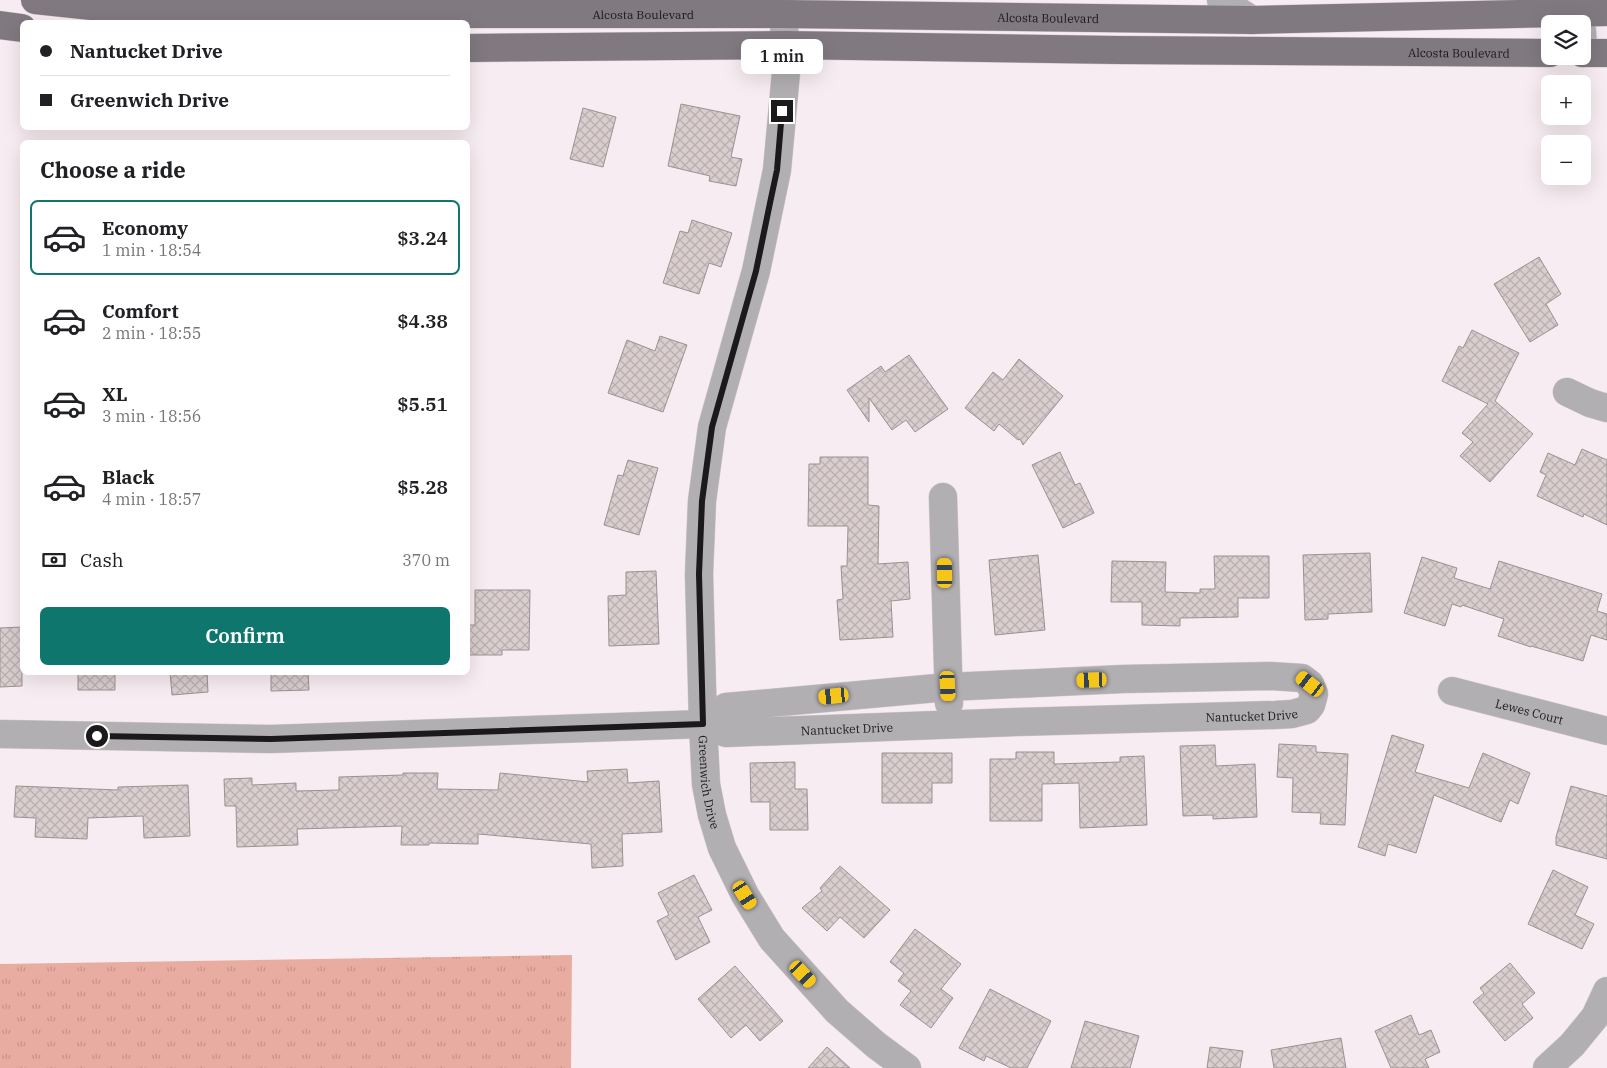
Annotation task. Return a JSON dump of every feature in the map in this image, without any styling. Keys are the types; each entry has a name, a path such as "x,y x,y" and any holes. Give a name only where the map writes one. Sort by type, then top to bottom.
{"main road":[{"name":"Alcosta Boulevard","path":"35,0 166,14 783,7 1252,20 1587,13"},
{"path":"0,26 20,28"},
{"name":"Alcosta Boulevard","path":"470,48 785,45 1137,51 1541,53"},
{"path":"1591,53 1607,53"}],"street":[{"path":"1221,0 1252,20"},
{"name":"Greenwich Drive","path":"783,7 786,72 777,170 756,271 712,427 702,501 699,574 706,784 712,815 722,848 745,895 772,938 837,1011 876,1045 907,1068"},
{"path":"1567,392 1590,403 1607,408"},
{"path":"943,498 950,724"},
{"name":"Nantucket Drive","path":"0,734 271,739 703,724 726,733 1292,714 1307,710 1311,705 1314,694 1310,684 1302,678 1292,676 1110,679 948,686 726,707 703,724"},
{"path":"1110,679 1111,719"},
{"name":"Lewes Court","path":"1452,691 1607,731"},
{"path":"1547,1068 1601,1021 1607,991"}],"green space":[{"path":"572,955 571,1068 0,1068 0,964"}],"building":[{"path":"681,104 740,116 731,157 742,159 736,186 709,181 710,176 668,166"},
{"path":"583,108 616,117 603,167 570,159"},
{"path":"692,220 732,233 721,267 709,263 699,294 663,283 680,231 688,233"},
{"path":"1539,257 1561,294 1546,304 1558,325 1530,342 1494,284"},
{"path":"1472,330 1519,353 1495,401 1533,434 1490,482 1460,456 1473,442 1462,433 1488,404 1442,381 1459,346 1463,348"},
{"path":"660,336 687,345 663,412 608,393 627,340 655,351"},
{"path":"909,355 948,409 915,432 906,420 892,430 869,398 869,422 847,390 881,366 885,372"},
{"path":"1019,359 1063,396 1023,445 1020,439 1018,440 999,424 994,431 965,408 993,372 1003,380"},
{"path":"1582,449 1607,460 1607,525 1584,514 1583,517 1537,496 1546,475 1540,472 1548,453 1575,465"},
{"path":"1060,452 1075,485 1080,483 1094,513 1063,528 1032,465"},
{"path":"820,457 868,457 868,505 879,506 878,564 908,562 910,599 891,601 893,637 840,640 837,600 843,599 841,566 847,566 848,526 808,526 809,464 820,464"},
{"path":"628,460 658,468 639,535 604,525 618,475 623,476"},
{"path":"1370,553 1372,612 1328,614 1328,619 1305,620 1303,555"},
{"path":"1038,555 1045,630 995,635 989,560"},
{"path":"1214,556 1269,556 1269,598 1238,598 1238,617 1180,618 1180,626 1142,625 1142,602 1111,602 1112,561 1166,562 1165,592 1200,593 1200,589 1215,589"},
{"path":"1422,557 1457,568 1454,578 1490,589 1499,561 1602,594 1597,611 1607,614 1607,640 1591,635 1583,661 1498,636 1504,619 1462,605 1461,607 1452,604 1445,626 1404,613"},
{"path":"656,571 659,644 609,646 608,596 626,595 626,572"},
{"path":"475,590 530,590 529,650 502,650 502,655 470,655 470,625 475,625"},
{"path":"20,627 20,675 22,675 22,686 0,687 0,628"},
{"path":"78,675 115,675 115,690 78,690"},
{"path":"170,675 207,675 208,692 172,695"},
{"path":"271,675 308,675 309,690 271,691"},
{"path":"1392,735 1424,745 1415,772 1469,788 1483,753 1530,773 1518,804 1510,800 1501,822 1434,795 1416,853 1388,844 1385,856 1358,847"},
{"path":"1279,744 1316,746 1316,752 1348,754 1345,825 1320,824 1321,813 1292,812 1293,778 1277,777"},
{"path":"1215,745 1216,766 1255,764 1257,817 1213,819 1213,815 1183,816 1180,746"},
{"path":"1016,752 1054,752 1054,764 1120,762 1120,757 1144,756 1147,825 1080,828 1079,783 1042,784 1042,821 990,821 990,759 1016,759"},
{"path":"882,753 952,753 952,783 932,783 932,803 882,803"},
{"path":"795,762 795,789 807,789 808,830 770,830 770,802 751,802 750,763"},
{"path":"627,769 628,783 659,781 662,832 622,834 623,866 592,868 591,844 478,834 478,844 429,843 429,845 401,845 402,826 297,829 298,845 237,847 236,806 225,806 224,779 252,778 252,785 296,783 296,791 339,790 339,777 438,773 437,789 498,790 500,773 588,782 587,771"},
{"path":"188,785 190,836 144,838 143,816 88,818 87,839 35,837 36,818 14,817 16,786 118,790 118,787"},
{"path":"1571,786 1607,796 1607,859 1556,845 1556,837"},
{"path":"840,866 890,910 864,938 840,917 827,931 802,908 822,891 820,888"},
{"path":"1553,870 1588,887 1575,915 1594,924 1582,949 1528,924"},
{"path":"694,875 712,910 698,917 710,942 676,960 657,921 669,915 658,893"},
{"path":"915,929 961,964 941,989 953,998 931,1028 900,1005 911,991 898,981 904,973 890,962"},
{"path":"1510,963 1535,993 1522,1004 1533,1018 1505,1041 1473,1002 1484,993 1480,988"},
{"path":"735,966 783,1021 760,1041 746,1025 731,1038 698,999"},
{"path":"990,989 1051,1021 1027,1068 1011,1068 986,1056 984,1061 959,1048"},
{"path":"1411,1015 1419,1035 1431,1030 1440,1052 1425,1059 1429,1068 1391,1068 1375,1031"},
{"path":"1085,1021 1139,1036 1130,1068 1071,1068"},
{"path":"1341,1038 1346,1068 1274,1068 1271,1050"},
{"path":"827,1047 850,1068 808,1068"},
{"path":"1210,1047 1243,1051 1240,1068 1207,1068"}],"route":[{"path":"97,736 271,739 703,724 699,574 702,501 712,427 756,271 777,170 782,111"}]}
